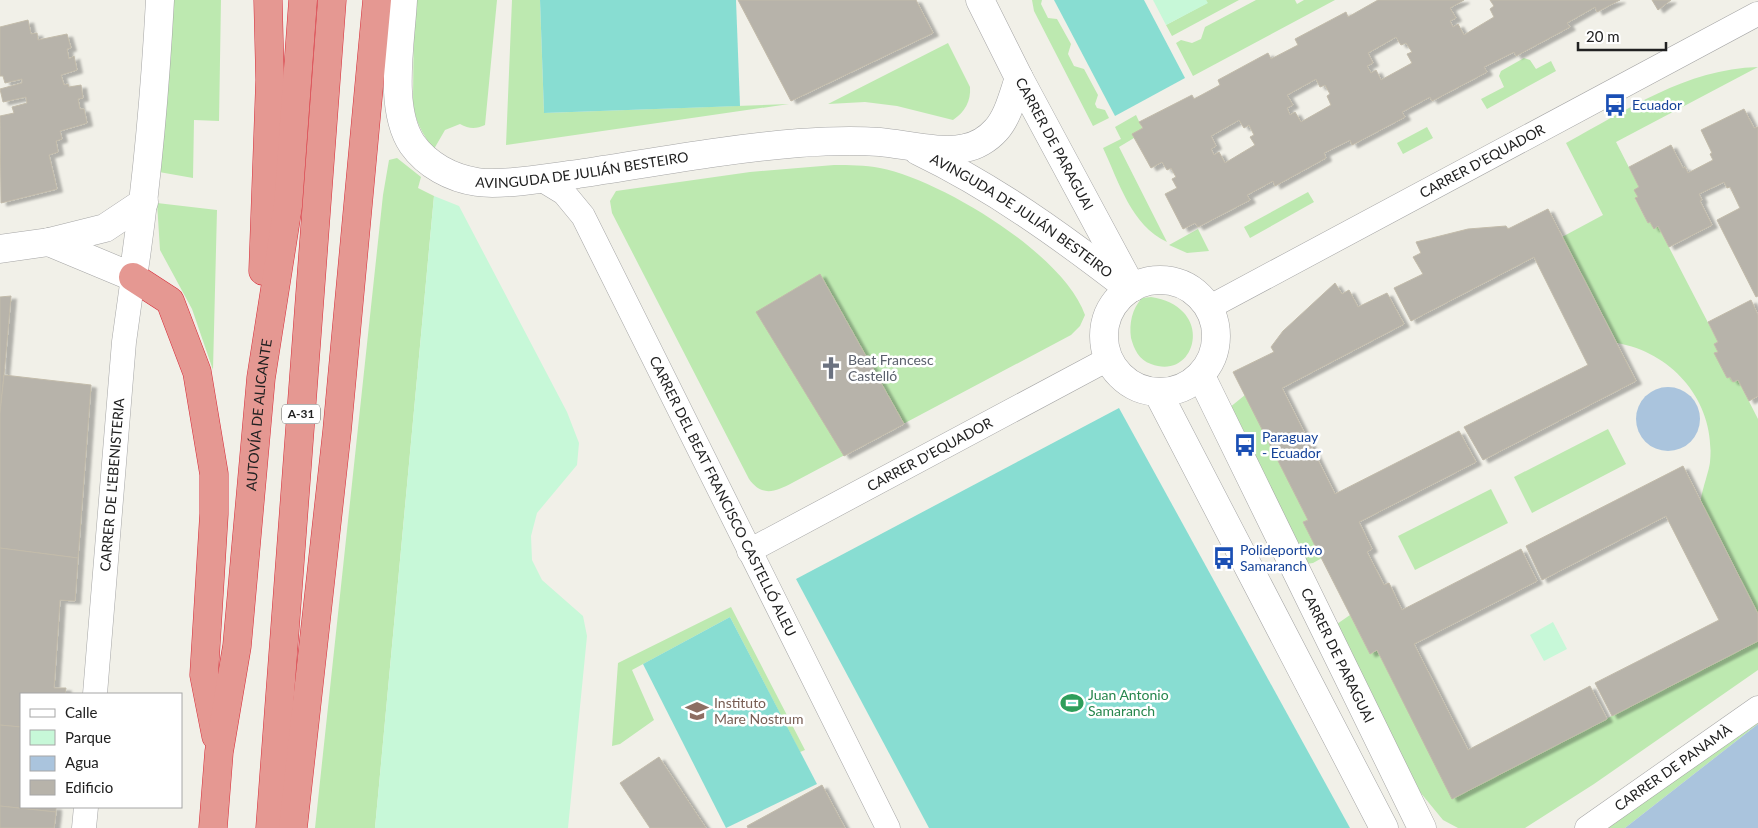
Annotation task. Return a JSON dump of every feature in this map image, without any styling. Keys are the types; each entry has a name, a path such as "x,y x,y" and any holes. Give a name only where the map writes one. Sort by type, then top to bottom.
{"highway":[{"path":"260,378 270,80 268,0"},
{"name":"AUTOVÍA DE ALICANTE","path":"213,828 219,752 237,646 260,378 288,206 303,0"},
{"name":"A-31","path":"270,828 332,0"},
{"path":"293,828 338,431 377,0"},
{"path":"133,277 170,301 197,372 214,474 214,514 204,675 219,752"}],"street":[{"path":"49,242 133,277 144,202 154,107 160,0"},
{"name":"AVINGUDA DE JULIÁN BESTEIRO","path":"403,0 398,92 402,117 412,142 424,158 458,179 479,183 540,179 780,145 842,140 883,142 910,148 964,149 983,141 997,130 1008,109 1019,78"},
{"name":"CARRER DE PARAGUAI","path":"980,0 1019,78 1131,288"},
{"name":"CARRER D'EQUADOR","path":"1208,308 1756,10"},
{"name":"AVINGUDA DE JULIÁN BESTEIRO","path":"910,148 949,167 1064,238 1131,288"},
{"name":"CARRER DEL BEAT FRANCISCO CASTELLÓ ALEU","path":"540,179 564,193 583,216 888,828"},
{"path":"0,249 49,242 105,228 144,202"},
{"name":"CARRER DE L'EBENISTERIA","path":"95,693 124,342 133,277"},
{"path":"1156,280 1180,284 1195,292 1208,308 1216,331 1215,348 1201,376 1182,389 1158,393 1135,388 1118,374 1104,347 1105,322 1118,298 1131,288 1156,280"},
{"name":"CARRER D'EQUADOR","path":"749,551 1110,358"},
{"name":"CARRER DE PARAGUAI","path":"1201,376 1424,825"},
{"path":"1158,393 1384,828"},
{"name":"CARRER DE PANAMÀ","path":"1587,828 1758,708"},
{"path":"1363,786 1372,828"},
{"path":"84,828 86,808"}],"green space":[{"path":"172,0 221,0 219,121 194,120 193,178 159,172"},
{"path":"414,0 497,0 485,125 472,128 460,124 445,130 434,149 420,127 415,115 413,102"},
{"path":"512,0 540,0 544,113 789,104 506,145"},
{"path":"1032,0 1042,0 1041,4 1048,18 1057,19 1071,44 1068,54 1074,66 1084,69 1098,95 1095,104 1097,108 1105,110 1109,118 1093,126 1034,11"},
{"path":"1153,0 1206,0 1208,3 1166,25"},
{"path":"1206,0 1239,0 1172,36 1166,25 1207,3"},
{"path":"1256,0 1295,0 1297,4 1304,0 1335,0 1193,76 1176,43 1181,40 1192,43 1201,39 1205,27"},
{"path":"948,43 970,87 966,106 953,120 897,106 865,102 828,104"},
{"path":"1524,58 1530,60 1536,69 1551,61 1556,71 1487,109 1481,99 1504,87 1499,76 1501,71"},
{"path":"1758,67 1616,142 1639,187 1635,190 1638,197 1635,199 1648,223 1650,222 1654,228 1658,226 1718,342 1714,344 1718,352 1715,353 1727,378 1730,377 1733,382 1738,380 1758,419 1758,614 1701,503 1710,462 1710,440 1706,420 1698,401 1687,384 1673,369 1638,349 1617,343 1562,237 1603,215 1566,143 1658,93 1682,83 1732,69"},
{"path":"1136,115 1144,132 1119,147 1167,242 1144,225 1135,214 1103,148 1121,139 1115,127"},
{"path":"1427,127 1433,138 1403,154 1397,143"},
{"path":"397,158 421,177 418,188 434,196 375,828 315,828 383,195 389,160"},
{"path":"834,165 874,167 905,175 935,187 998,223 1053,268 1073,292 1085,315 1080,326 1071,335 786,486 764,491 754,485 749,479 612,213 610,201 616,191 750,172"},
{"path":"1308,192 1314,202 1250,238 1244,227"},
{"path":"434,196 459,206 567,412 579,443 577,465 537,513 531,536 532,560 542,580 583,616 587,636 568,828 375,828"},
{"path":"157,203 217,210 213,370 192,309 160,250"},
{"path":"1198,229 1209,251 1187,253 1169,245"},
{"path":"1151,297 1172,303 1185,314 1192,327 1193,341 1188,353 1179,363 1167,367 1151,364 1143,360 1135,350 1131,338 1130,327 1136,307 1142,298"},
{"path":"1245,395 1308,520 1303,522 1322,558 1313,563 1306,564 1229,408"},
{"path":"1608,429 1626,464 1532,513 1514,477"},
{"path":"1491,489 1508,523 1415,570 1398,536"},
{"path":"731,607 805,750 800,752 730,617 632,670 654,720 620,744 612,746 618,663"},
{"path":"1350,615 1370,654 1377,650 1452,798 1758,641 1758,670 1594,784 1525,828 1458,828 1443,820 1415,786 1337,624"},
{"path":"1553,622 1567,649 1544,661 1530,635"},
{"path":"1758,721 1758,724 1625,828 1604,828"}],"shaded area":[{"path":"540,0 736,0 740,106 544,113"},
{"path":"1054,0 1144,0 1185,78 1115,116"},
{"name":"Juan Antonio Samaranch","path":"1119,408 1350,828 929,828 796,579"},
{"path":"730,617 817,784 726,828 643,664"}],"water":[{"path":"1662,387 1674,387 1691,396 1698,407 1700,419 1698,431 1691,442 1674,451 1662,451 1650,446 1641,437 1636,425 1636,413 1641,401 1650,392"},
{"path":"1758,724 1758,828 1625,828"}],"building":[{"path":"738,0 916,0 933,33 791,101"},
{"path":"1378,0 1464,0 1450,8 1456,18 1450,21 1453,27 1458,24 1464,35 1494,17 1490,9 1494,6 1490,0 1620,0 1597,12 1595,7 1567,23 1570,27 1516,56 1514,52 1484,67 1487,72 1432,101 1430,97 1402,112 1405,117 1352,145 1350,140 1324,153 1326,158 1275,186 1273,181 1247,195 1250,200 1198,227 1195,223 1183,229 1165,194 1177,188 1172,179 1176,177 1171,168 1167,170 1162,162 1151,168 1132,134 1143,128 1139,122 1192,95 1194,99 1220,85 1218,80 1268,53 1271,59 1298,45 1295,39 1346,12 1348,17","holes":["1396,37 1401,45 1406,43 1412,52 1407,54 1412,63 1381,80 1376,70 1371,73 1367,66 1373,63 1368,53","1316,79 1320,87 1325,85 1330,94 1327,96 1331,105 1301,122 1295,112 1290,115 1287,108 1293,105 1287,95","1239,120 1244,128 1249,125 1254,135 1250,137 1255,145 1225,163 1219,152 1214,155 1211,149 1216,146 1211,136"]},
{"path":"1652,0 1671,0 1658,10"},
{"path":"28,20 31,34 37,33 38,40 67,34 71,48 67,49 69,59 74,56 77,70 61,75 64,85 68,84 69,87 81,85 83,98 78,99 80,109 84,109 87,123 60,131 62,139 56,141 58,152 49,155 57,189 1,203 0,116 14,113 12,107 27,103 26,97 3,102 0,89 22,83 22,79 5,83 3,76 0,76 0,27"},
{"path":"1744,109 1754,128 1758,127 1758,296 1756,297 1717,220 1740,208 1730,187 1727,188 1724,182 1699,194 1702,200 1700,201 1712,225 1669,247 1658,226 1654,229 1650,222 1648,223 1635,198 1638,197 1634,190 1639,187 1629,167 1671,145 1683,168 1685,167 1688,173 1713,160 1710,154 1712,153 1701,130"},
{"path":"1548,209 1636,381 1483,460 1464,427 1588,365 1534,257 1411,321 1394,288 1423,274 1413,257 1421,253 1416,242 1468,229 1506,226 1508,229"},
{"name":"Beat Francesc Castelló","path":"820,274 904,424 844,456 756,312"},
{"path":"1335,283 1342,294 1349,290 1358,307 1387,293 1404,324 1282,388 1335,494 1459,431 1476,462 1359,522 1372,549 1367,552 1384,585 1389,583 1402,610 1521,549 1537,581 1414,644 1468,750 1590,686 1607,719 1452,799 1377,650 1370,654 1303,522 1308,520 1233,372 1274,352 1271,347 1283,331"},
{"path":"11,296 4,375 0,413 0,297"},
{"path":"1751,300 1758,315 1758,396 1749,401 1738,380 1733,382 1730,377 1727,378 1714,353 1718,352 1714,344 1718,342 1708,322"},
{"path":"4,375 91,385 78,558 0,548 0,413"},
{"path":"1683,466 1758,614 1758,641 1612,716 1595,683 1719,620 1666,516 1542,580 1526,546"},
{"path":"0,548 78,558 75,601 60,600 54,688 66,688 65,693 20,693 20,727 0,725"},
{"path":"0,725 20,727 20,808 56,808 56,812 0,806"},
{"path":"659,757 706,828 650,828 620,783"},
{"path":"822,785 845,828 748,828 747,826"},
{"path":"0,806 56,812 54,828 0,828"}],"place":[{"name":"Ecuador","path":"1615,105"},
{"name":"Beat Francesc Castelló","path":"831,368"},
{"name":"Paraguay - Ecuador","path":"1245,445"},
{"name":"Polideportivo Samaranch","path":"1224,558"},
{"name":"Juan Antonio Samaranch","path":"1072,703"},
{"name":"Instituto Mare Nostrum","path":"697,711"}]}
